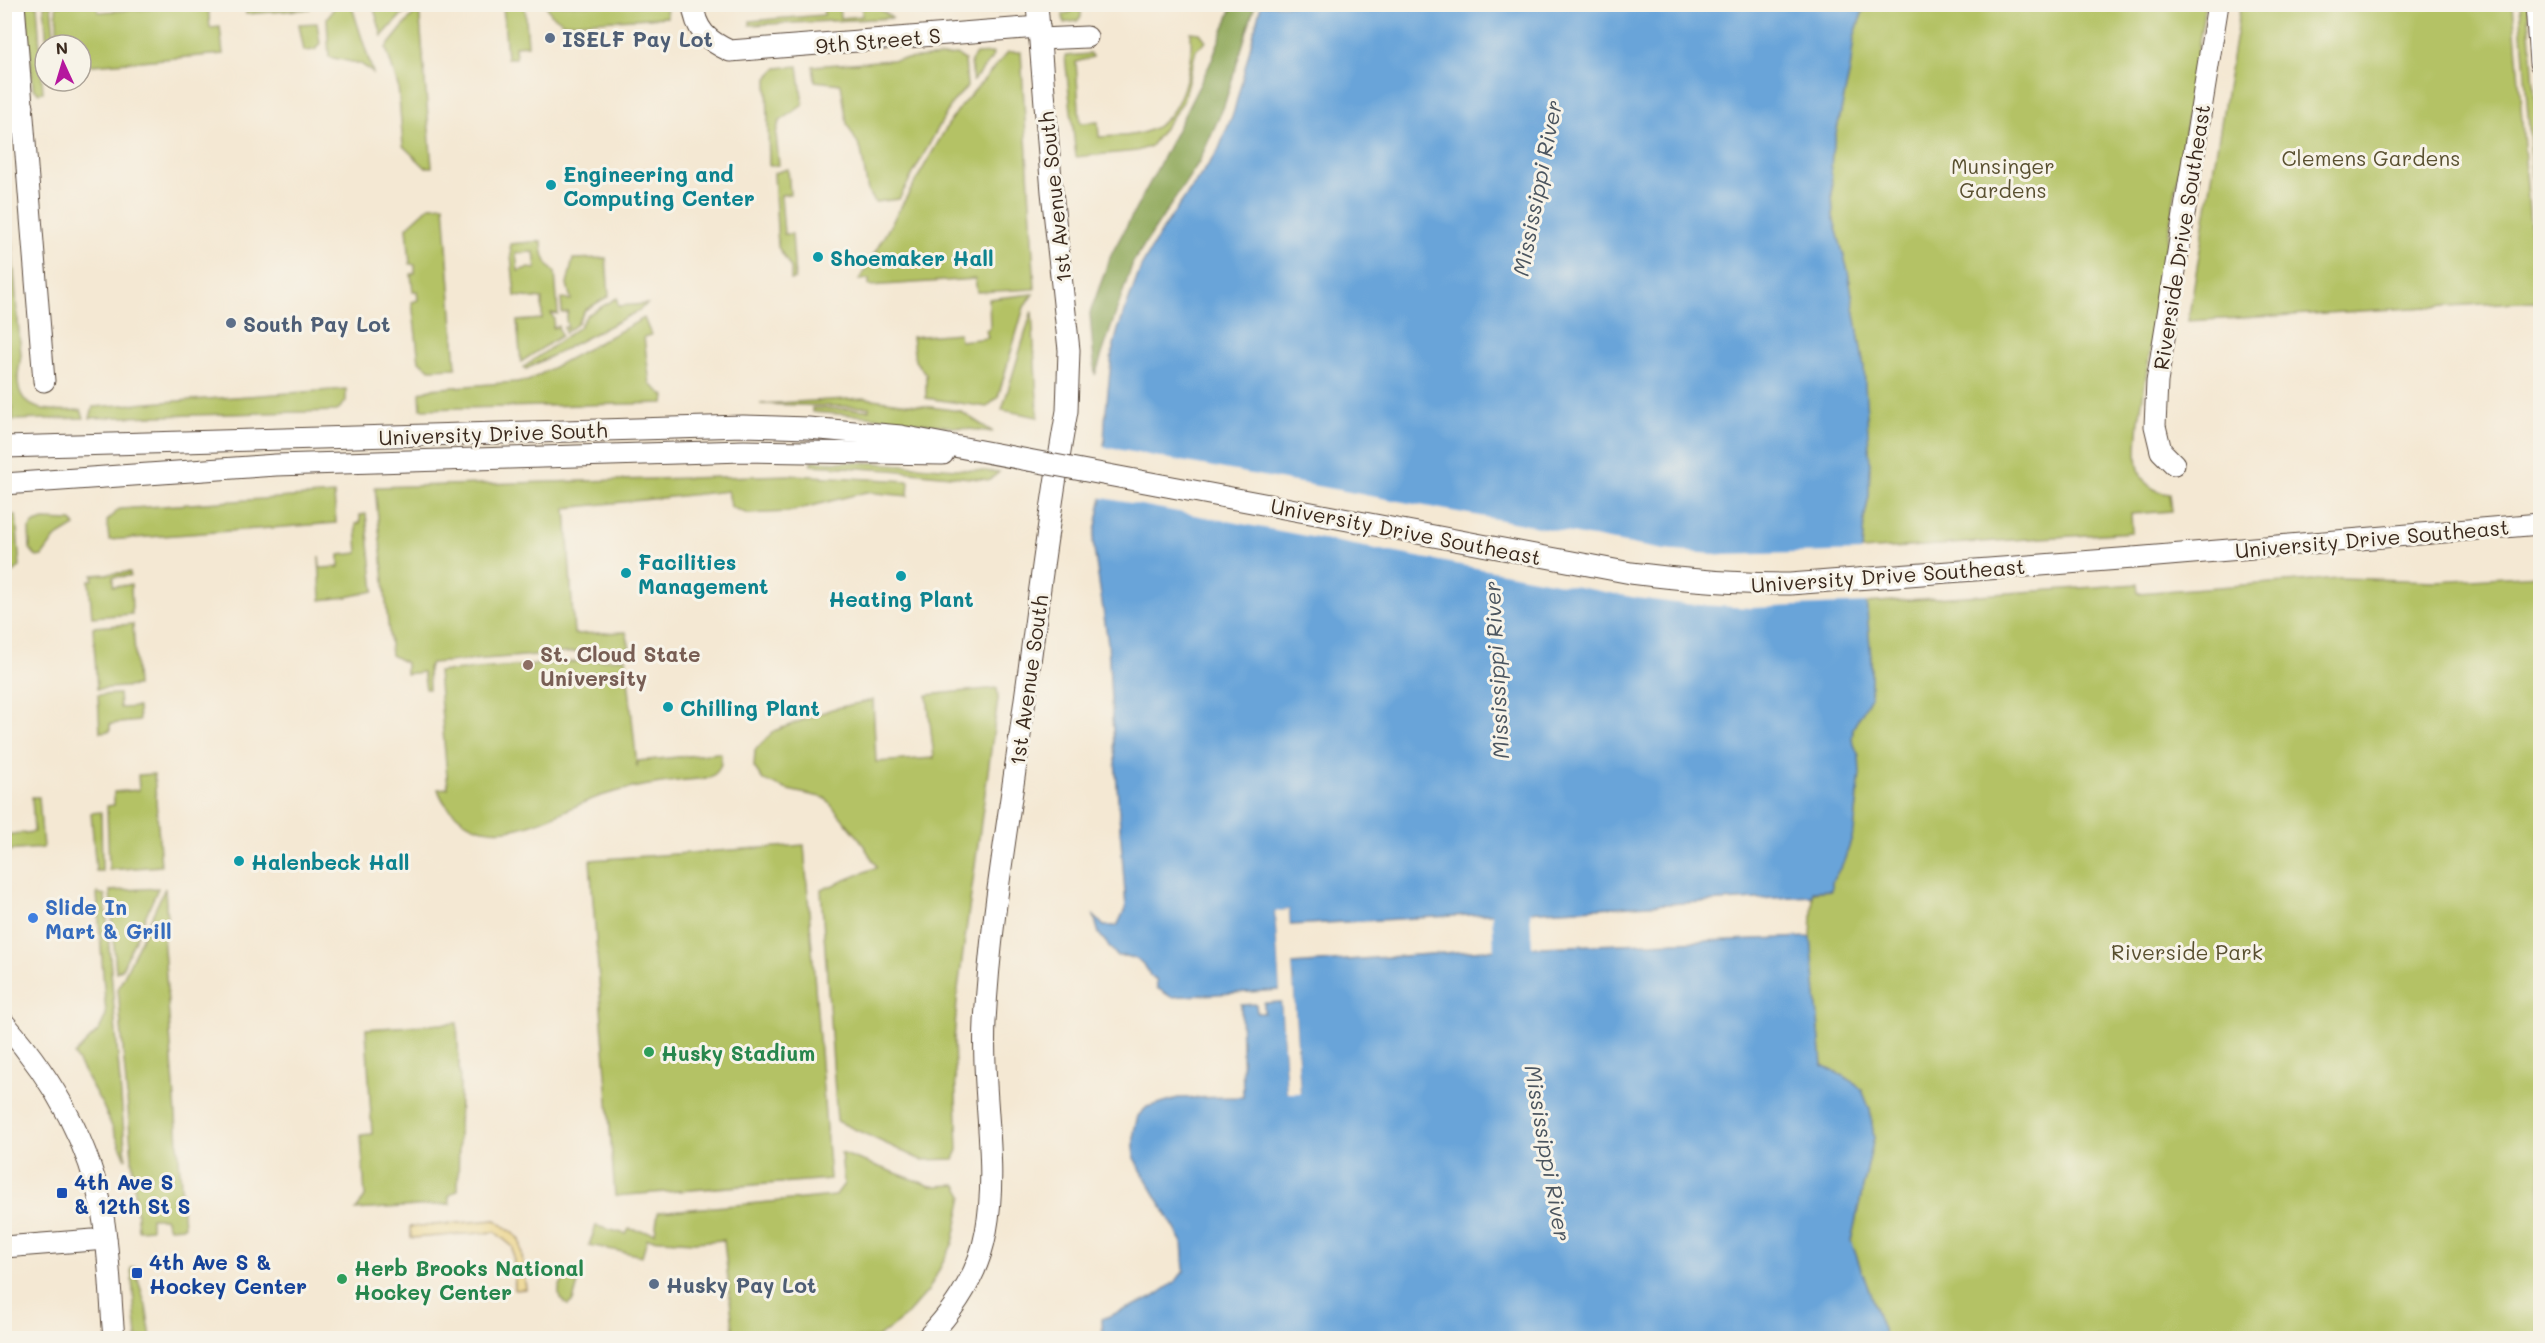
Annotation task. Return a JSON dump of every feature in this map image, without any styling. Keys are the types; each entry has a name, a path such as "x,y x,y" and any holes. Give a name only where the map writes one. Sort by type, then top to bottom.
{"street":[{"path":"14,4 14,107 44,381"},
{"name":"9th Street S","path":"693,4 696,23 702,34 710,42 730,51 1039,33 1087,37"},
{"name":"1st Avenue South","path":"927,1338 960,1298 979,1259 986,1233 991,1194 985,1058 987,997 996,908 1067,411 1069,350 1037,4"},
{"name":"Riverside Drive Southeast","path":"2174,464 2161,451 2155,426 2157,382 2218,4"},
{"path":"2536,4 2541,63"},
{"name":"University Drive South","path":"4,447 742,426 808,428 901,436 980,453 1028,460"},
{"name":"University Drive South","path":"4,484 276,465 744,451 980,453"},
{"name":"University Drive Southeast","path":"1028,460 1620,571 1734,584 1790,584 2541,524"},
{"path":"4,1023 41,1068 67,1113 96,1186 106,1239 114,1338"},
{"path":"4,1247 106,1239"}],"green space":[{"name":"Clemens Gardens","path":"2241,4 2513,5 2536,301 2188,321"},
{"path":"26,5 37,5 39,33 33,33 33,88"},
{"path":"44,5 51,5 54,33 46,33"},
{"path":"56,5 97,5 98,12 208,5 210,28 220,27 223,54 93,65 93,33 57,33"},
{"path":"245,5 310,5 310,9 246,14"},
{"path":"336,5 352,7 373,73 361,64 329,57 327,18"},
{"path":"373,5 407,5 408,8 382,36"},
{"path":"503,5 525,5 528,45 515,46 516,58 507,58"},
{"path":"546,5 666,5 667,17 564,23 551,14"},
{"path":"823,5 839,5 840,18 862,16 862,5 874,5 892,18 750,25 750,21 824,15"},
{"path":"936,5 1017,5 1006,10 925,15"},
{"path":"1071,5 1081,5 1081,17 1077,21 1064,23 1063,14 1071,12"},
{"path":"1233,5 1255,5 1224,106 1199,162 1133,262 1095,375 1090,313 1111,255 1210,64"},
{"name":"Munsinger Gardens","path":"1865,5 2205,5 2137,444 2138,467 2142,476 2157,490 2170,494 2172,511 2131,514 2132,532 1862,550 1864,520 1869,496 1864,368 1848,271 1833,217 1831,167 1832,152 1850,70 1854,37"},
{"path":"2520,5 2528,5 2540,164 2540,283"},
{"path":"419,7 432,167 425,167 403,146 398,86 386,48"},
{"path":"317,23 320,43 315,50 304,51 299,24"},
{"path":"1191,32 1200,33 1206,41 1196,50 1183,102 1151,146 1137,151 1076,157 1065,56 1090,54 1093,57 1076,62 1080,123 1098,122 1099,137 1138,134 1161,123 1171,114 1178,101 1188,73"},
{"path":"1008,52 1021,52 1035,289 977,292 975,279 869,286 869,279 859,280 948,125 960,107"},
{"path":"993,53 992,58 973,81 971,61 976,54"},
{"path":"957,55 965,60 967,87 952,103 899,199 875,202 868,191 861,150 847,124 841,84 815,81 813,66"},
{"path":"798,66 803,105 779,122 776,134 779,165 769,166 767,78 777,68"},
{"path":"5,169 21,355 18,376 20,391 31,405 50,410 81,410 84,418 13,420 4,291"},
{"path":"788,169 790,194 781,195 784,234 792,234 795,279 791,280 791,268 778,247 774,173"},
{"path":"444,205 456,368 430,369 419,361 412,302 418,300 417,291 413,292 411,274 415,273 415,265 410,264 407,227 430,206"},
{"path":"542,241 544,258 555,272 558,314 551,313 554,319 553,328 558,326 561,336 521,362 517,321 542,319 542,299 515,296 510,244","holes":["534,252 536,269 527,268 518,271 516,253"]},
{"path":"606,258 609,296 585,310 577,324 565,333 564,327 568,328 566,320 568,312 562,313 561,299 571,300 567,284 573,259"},
{"path":"1033,294 1024,307 998,397 987,407 926,398 926,374 915,361 912,337 959,333 960,341 988,338 986,330 990,329 989,299"},
{"path":"617,298 618,306 647,304 638,311 526,369 524,367 579,327 587,315"},
{"path":"1032,311 1038,417 1002,410"},
{"path":"644,318 651,335 644,337 650,384 665,396 664,403 421,409 420,393 430,389 528,381"},
{"path":"346,389 346,401 337,411 90,418 93,407"},
{"path":"865,398 960,411 993,432 866,416 812,412 812,408 869,410 869,407 760,404"},
{"path":"811,461 999,472 990,480 811,465"},
{"path":"792,475 909,481 908,496 866,492 788,512 748,514 731,507 728,491 566,508 574,634 626,632 630,648 431,663 428,668 429,689 426,689 423,672 406,674 406,663 391,655 375,487"},
{"path":"334,494 336,523 109,540 107,521 119,509"},
{"path":"366,514 374,591 321,600 319,556 320,568 339,567 339,555 358,553 356,524 360,523 360,515"},
{"path":"16,515 20,567 10,574 5,516"},
{"path":"44,520 72,521 75,526 55,538 42,556 37,557 30,549 29,529 34,523"},
{"path":"130,572 130,576 113,577 113,586 131,585 132,614 92,617 89,580 93,580 93,575"},
{"name":"Riverside Park","path":"2540,575 2540,1338 1886,1338 1851,1241 1874,1138 1870,1110 1862,1090 1854,1082 1822,1065 1811,937 1813,892 1832,890 1832,882 1844,861 1854,831 1859,756 1852,740 1853,728 1871,696 1871,658 1865,603 2137,584 2138,593 2339,578 2436,581"},
{"path":"133,624 137,686 97,689 93,627"},
{"path":"626,658 637,767 638,761 718,753 721,755 721,763 715,774 709,778 654,784 614,792 530,825 511,829 493,830 475,827 446,805 438,789 448,788 438,672"},
{"path":"997,688 998,699 958,989 954,1041 958,1150 954,1159 921,1160 837,1121 821,890 877,867 859,838 825,798 788,790 763,780 754,767 755,750 774,731 832,709 873,700 876,762 934,758 927,695"},
{"path":"119,694 120,708 138,707 139,721 110,724 110,731 100,732 98,695"},
{"path":"154,774 161,866 109,870 107,806 114,805 114,792 139,790 138,775"},
{"path":"32,797 39,797 43,848 5,851 5,835 34,832"},
{"path":"101,812 102,871 96,871 91,813"},
{"name":"Husky Stadium","path":"804,845 830,1179 615,1196 590,860"},
{"path":"158,888 122,969 116,972 110,891"},
{"path":"165,888 167,919 162,920 184,1227 169,1228 165,1218 151,1218 151,1229 138,1230 118,989"},
{"path":"97,893 105,895 126,1159 103,1106 74,1055 99,1030 106,1015"},
{"path":"457,1023 460,1085 458,1190 449,1196 450,1204 356,1210 365,1197 361,1135 372,1134 366,1029"},
{"path":"841,1153 931,1186 957,1185 963,1196 953,1243 928,1291 905,1317 877,1338 734,1338 724,1240 694,1242 647,1239 642,1256 589,1245 596,1226 626,1234 629,1229 655,1233 658,1212 835,1196 844,1184"},
{"path":"134,1267 146,1306 151,1338 137,1338 131,1268"},
{"path":"573,1273 578,1273 580,1276 573,1301 568,1305 560,1299 559,1287"}],"sand":[{"path":"496,1220 520,1239 526,1289 515,1290 513,1247 495,1232 411,1238 410,1227"}],"water":[{"path":"1261,5 1865,5 1854,37 1850,70 1832,152 1831,167 1833,217 1848,271 1864,368 1870,463 1869,496 1864,520 1862,550 1871,658 1871,697 1853,728 1852,740 1859,756 1860,773 1854,831 1844,861 1832,882 1832,890 1813,891 1812,896 1290,925 1289,910 1275,912 1280,990 1171,997 1157,988 1156,979 1150,976 1142,962 1128,956 1117,956 1099,934 1094,916 1104,926 1117,926 1126,907 1108,643 1093,542 1102,496 1105,421 1112,352 1141,267 1164,227 1218,151 1234,111"},
{"path":"1811,937 1822,1065 1854,1082 1862,1090 1870,1110 1874,1138 1851,1241 1886,1338 1103,1338 1102,1319 1152,1298 1175,1282 1184,1271 1182,1241 1134,1158 1134,1131 1138,1116 1147,1107 1178,1098 1243,1097 1241,1005 1256,1004 1257,1013 1264,1013 1264,1003 1281,1002 1287,1092 1300,1092 1292,964 1513,948"}],"pier":[{"path":"1100,446 1663,550 1725,555 1865,551 1868,603 1751,608 1683,604 1637,598 1098,497"},
{"path":"1289,910 1290,928 1287,926 1286,914 1278,914 1283,990 1280,993 1275,911"},
{"path":"1292,961 1300,1093 1287,1093 1281,999 1284,1002 1290,1090 1297,1090 1289,964"}],"waterway":[{"name":"Mississippi River","path":"1508,861 1513,948 1522,998"}],"place":[{"name":"ISELF Pay Lot","path":"550,38"},
{"name":"Engineering and Computing Center","path":"551,185"},
{"name":"Shoemaker Hall","path":"818,257"},
{"name":"South Pay Lot","path":"231,323"},
{"name":"Facilities Management","path":"626,573"},
{"name":"Heating Plant","path":"901,576"},
{"name":"St. Cloud State University","path":"528,665"},
{"name":"Chilling Plant","path":"668,707"},
{"name":"Halenbeck Hall","path":"239,861"},
{"name":"Slide In Mart & Grill","path":"33,918"},
{"name":"Husky Stadium","path":"649,1052"},
{"name":"4th Ave S & 12th St S","path":"62,1193"},
{"name":"4th Ave S & Hockey Center","path":"137,1273"},
{"name":"Herb Brooks National Hockey Center","path":"342,1279"},
{"name":"Husky Pay Lot","path":"654,1284"}]}
